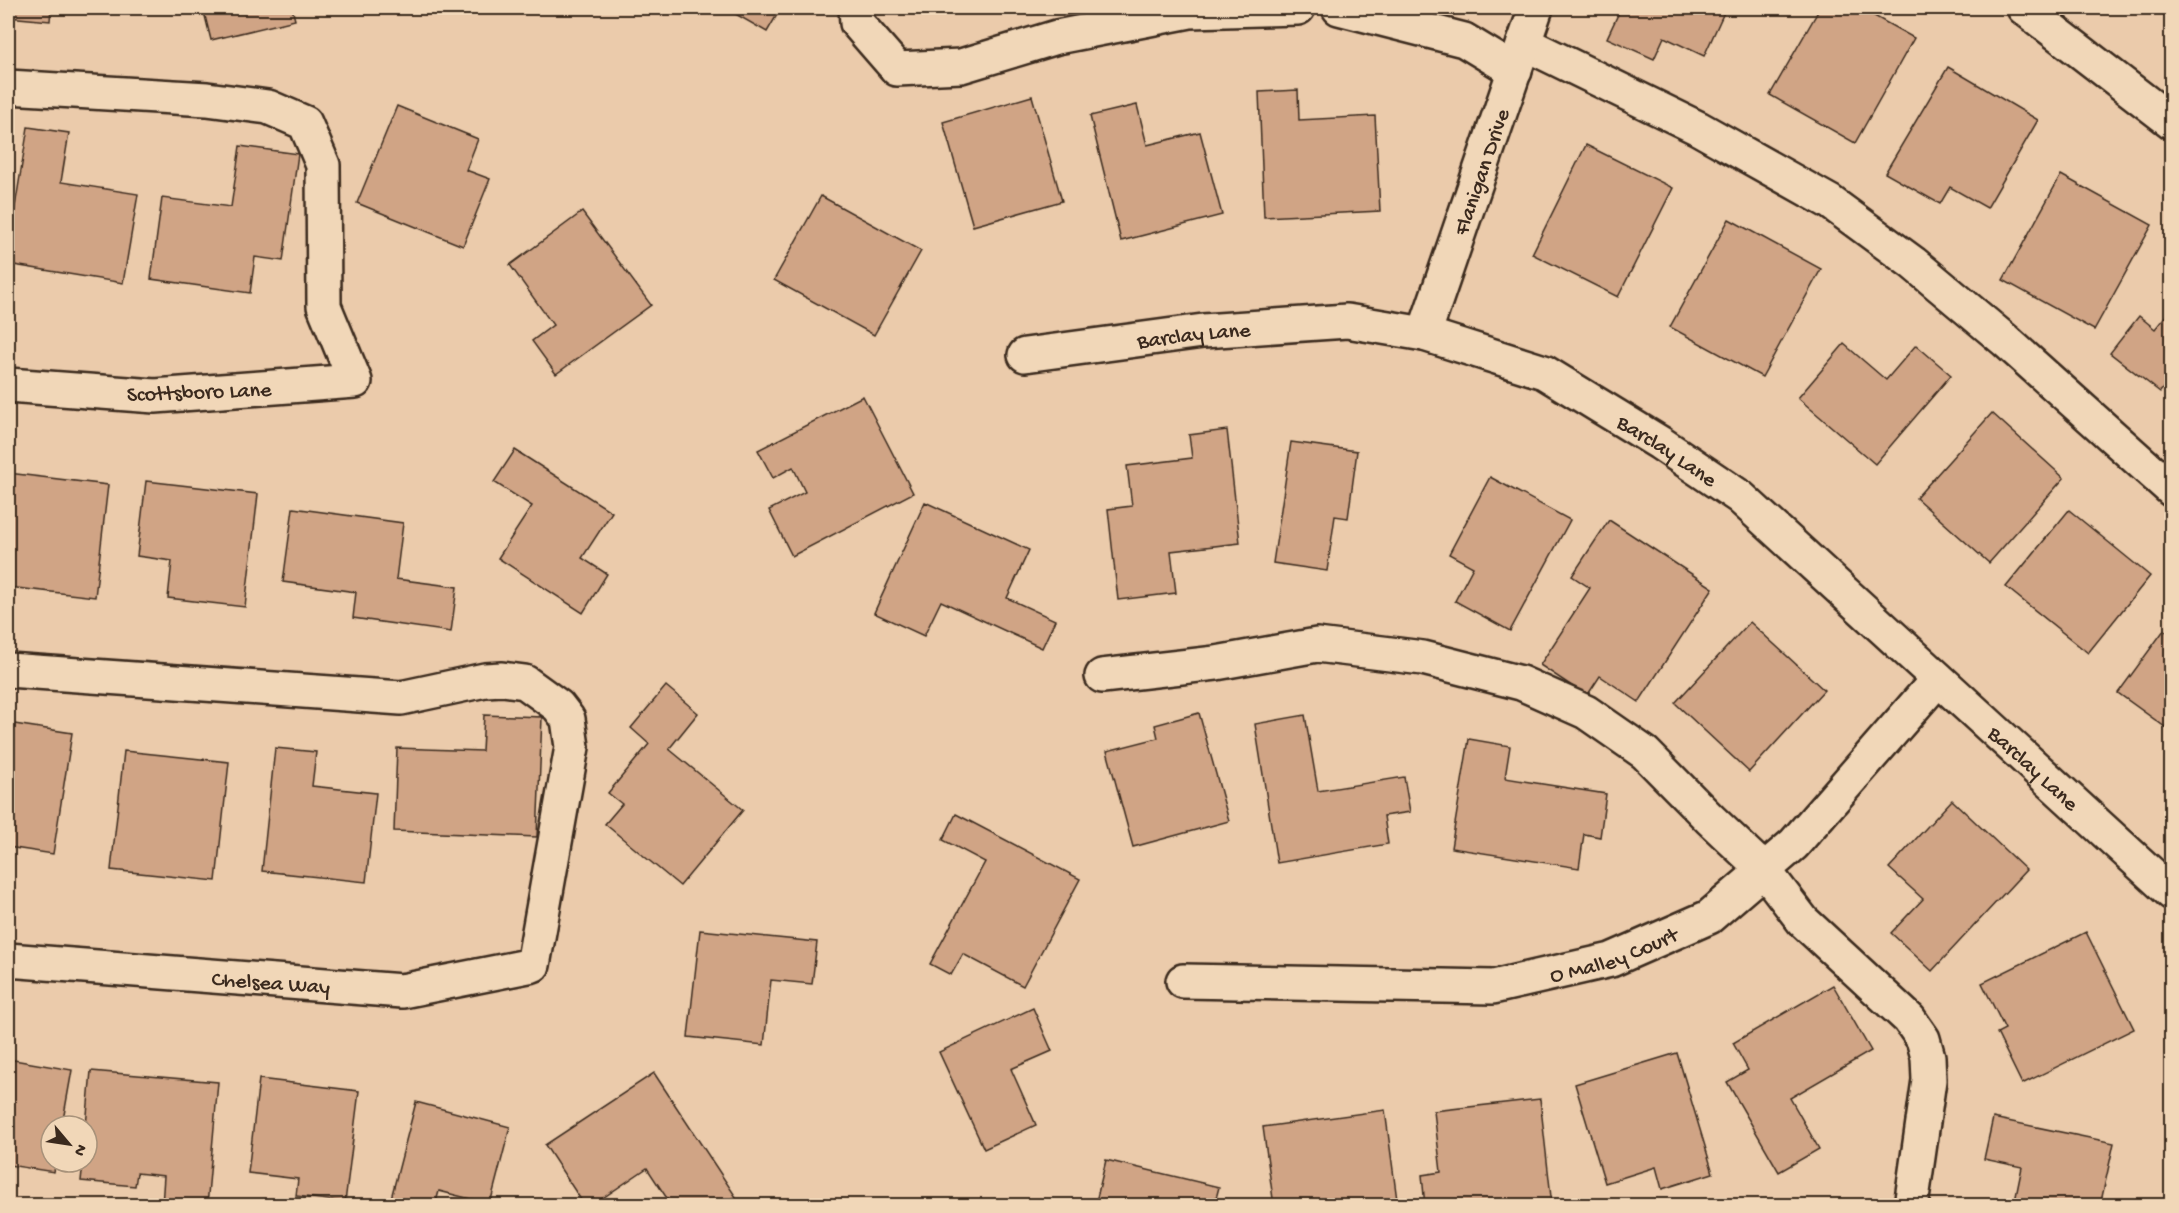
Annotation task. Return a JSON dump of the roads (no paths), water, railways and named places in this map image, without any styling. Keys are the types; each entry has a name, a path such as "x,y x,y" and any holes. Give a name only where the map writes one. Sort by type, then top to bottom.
{"street":[{"path":"856,8 857,23 897,69 962,66 1057,37 1190,11 1298,8"},
{"path":"1339,8 1520,57 1698,128 1830,202 1913,263 2006,340 2172,490"},
{"name":"Flanigan Drive","path":"1424,334 1536,8"},
{"path":"2024,8 2172,122"},
{"name":"Scottsboro Lane","path":"8,87 207,99 268,107 305,123 323,165 324,306 355,381 154,396 8,386"},
{"name":"Barclay Lane","path":"1024,355 1203,331 1347,321 1424,334 1544,372 1660,443 1740,497 2172,893"},
{"path":"1102,676 1216,663 1317,645 1423,658 1521,682 1586,712 1645,753 1764,870 1803,921 1909,1019 1923,1039 1928,1057 1929,1080 1911,1206"},
{"name":"Chelsea Way","path":"8,670 401,698 485,680 502,679 525,682 558,706 568,719 572,747 533,965 402,991 8,960"},
{"name":"O Malley Court","path":"1183,981 1493,987 1611,960 1709,917 1764,870 1794,844 1938,679"}]}
